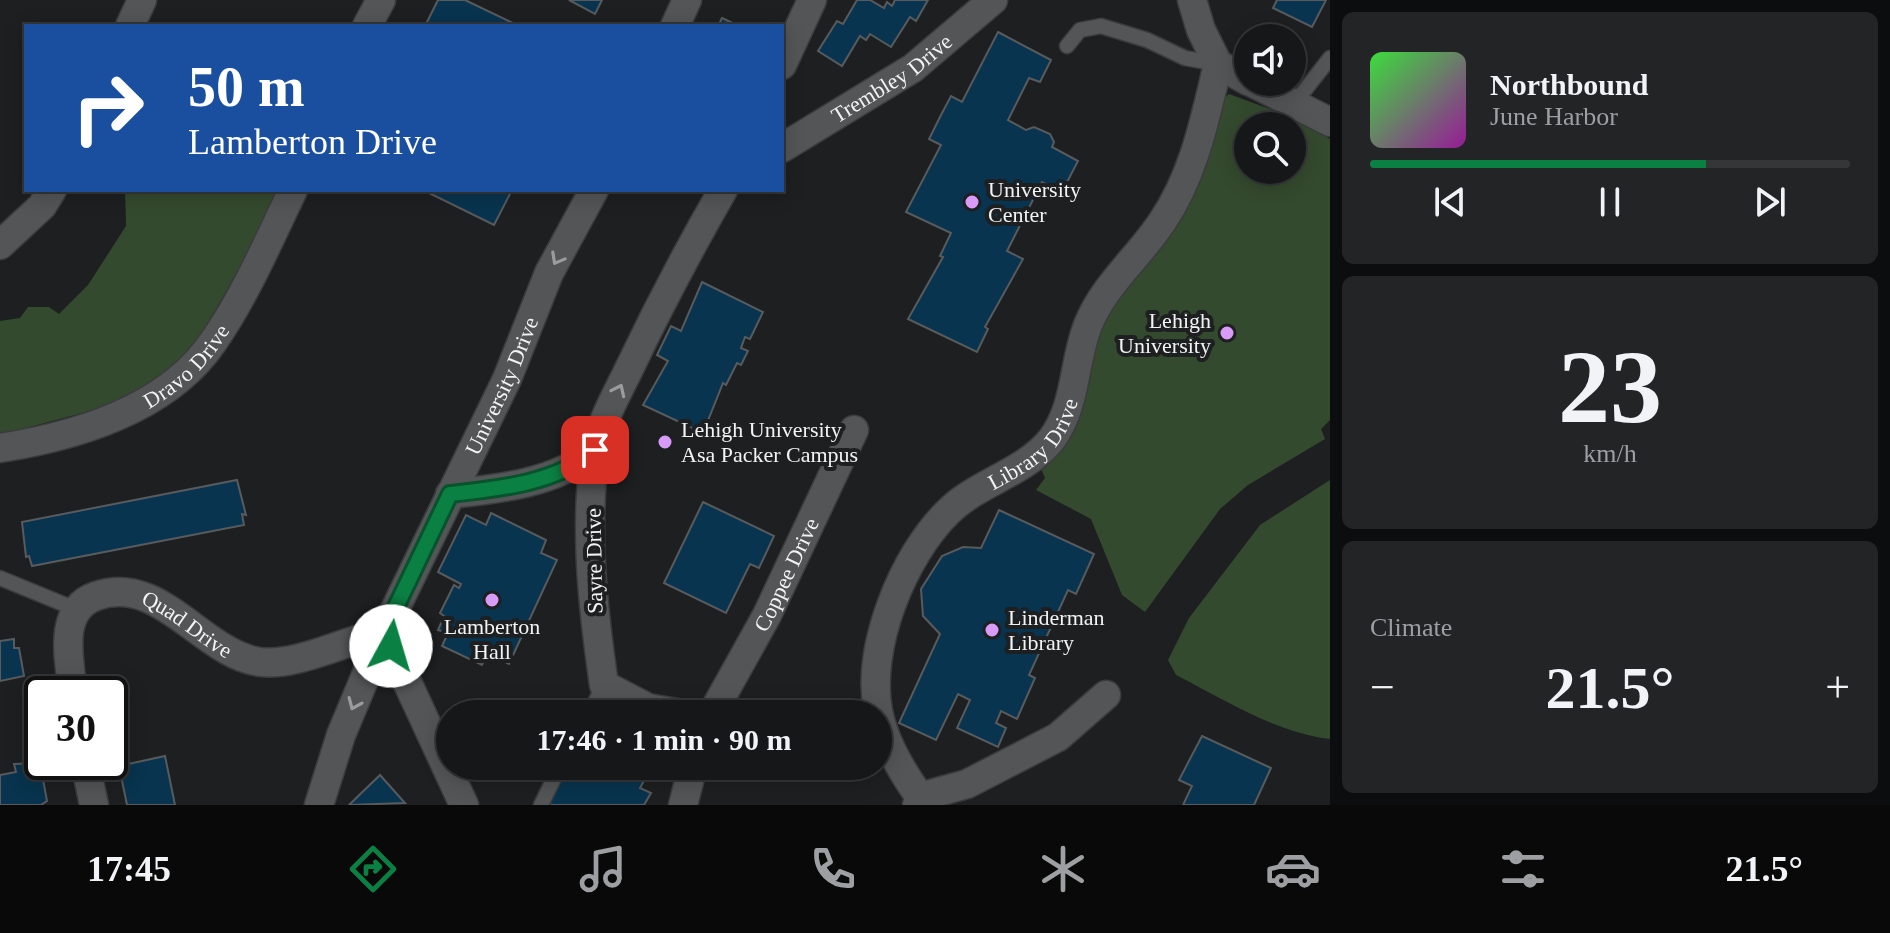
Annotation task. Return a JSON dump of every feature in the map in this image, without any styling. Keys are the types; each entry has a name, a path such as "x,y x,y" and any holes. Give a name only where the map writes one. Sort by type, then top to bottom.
{"street":[{"path":"131,24 142,0"},
{"path":"368,24 381,0"},
{"path":"676,24 687,0"},
{"path":"784,61 812,0"},
{"name":"Trembley Drive","path":"784,147 913,68 993,0"},
{"path":"1192,0 1201,30 1218,64 1234,73"},
{"name":"Library Drive","path":"918,801 900,768 878,711 876,664 885,625 922,544 949,511 1005,476 1051,439 1067,411 1080,350 1100,300 1163,221 1186,178 1218,64"},
{"path":"1278,96 1330,122"},
{"path":"0,245 33,216 51,192"},
{"name":"Dravo Drive","path":"0,448 44,441 96,425 135,407 187,372 213,342 292,192"},
{"name":"University Drive","path":"319,805 341,735 384,632 507,379 549,273 593,192"},
{"name":"Sayre Drive","path":"604,685 592,585 595,450 615,398 677,268 722,192"},
{"name":"Coppee Drive","path":"720,700 767,615 854,430"},
{"path":"450,494 537,478 581,463 595,450"},
{"name":"Quad Drive","path":"78,610 92,597 130,593 162,605 228,653 273,663 384,632"},
{"path":"71,676 67,638 78,610"},
{"path":"384,632 464,805"},
{"path":"604,685 633,700"},
{"path":"918,801 967,784 1058,737 1106,695"},
{"path":"89,780 94,805"},
{"path":"683,805 689,780"}],"lane":[{"path":"1067,46 1080,30 1101,26 1147,40 1185,58 1218,64"},
{"path":"1294,104 1330,58"},
{"path":"0,578 78,610"},
{"path":"596,700 604,685"},
{"path":"541,805 553,780"}],"green space":[{"path":"1229,94 1278,112 1234,112 1234,184 1306,184 1306,126 1330,139 1330,420 1321,429 1325,439 1248,485 1220,509 1145,612 1122,595 1091,519 1036,490 1045,478 1040,466 1079,411 1090,381 1094,348 1118,291 1222,100"},
{"path":"125,192 283,192 185,363 149,389 112,405 0,435 0,321 20,318 28,307 49,307 59,314 88,285 126,226"},
{"path":"1330,480 1330,739 1289,730 1250,714 1176,675 1168,660 1189,618 1260,525"}],"building":[{"path":"438,0 465,0 515,24 426,24"},
{"path":"569,0 602,0 595,14"},
{"path":"857,0 870,0 884,8 887,2 892,6 895,0 928,0 916,21 910,17 891,47 870,34 866,40 860,36 842,66 818,51 837,21 843,24"},
{"path":"1277,0 1326,0 1312,27 1273,8"},
{"path":"722,18 735,24 719,24"},
{"name":"University Center","path":"998,32 1051,60 1040,82 1029,78 1008,120 1026,130 1034,127 1050,134 1054,142 1052,147 1078,161 1062,192 1042,182 1007,251 1023,259 985,327 988,329 977,352 908,319 943,257 940,256 951,233 906,212 941,145 929,139 941,115 951,96 962,102"},
{"path":"427,192 511,192 494,225"},
{"path":"702,282 763,312 750,339 745,337 741,348 748,351 741,365 737,363 726,385 723,383 703,433 643,405 668,361 657,355 671,326 681,331"},
{"path":"237,480 246,515 242,514 244,525 32,566 29,556 26,557 22,522"},
{"path":"703,502 774,536 759,568 750,564 726,613 664,583"},
{"name":"Linderman Library","path":"999,510 1094,554 1076,594 1068,590 1029,675 1035,678 1017,719 1001,711 996,723 1006,728 998,747 957,728 970,700 958,694 936,740 899,723 940,634 923,616 921,589 942,556 963,547 981,548"},
{"name":"Lamberton Hall","path":"491,513 546,540 541,553 557,560 509,664 487,653 482,665 442,646 448,633 438,630 444,616 440,613 454,585 459,588 461,584 438,572 466,515 486,525"},
{"path":"14,639 14,648 19,648 24,676 0,681 0,641"},
{"path":"1202,736 1271,768 1254,805 1183,805 1192,786 1179,780"},
{"path":"165,756 175,805 127,805 122,780 128,780 128,764"},
{"path":"14,764 24,764 24,780 43,780 47,801 41,805 0,805 0,775 16,772"},
{"path":"380,775 405,803 349,805"},
{"path":"561,780 644,780 640,788 651,793 644,805 549,804"}],"place":[{"name":"University Center","path":"972,202"},
{"name":"Lehigh University","path":"1227,333"},
{"name":"Lehigh University Asa Packer Campus","path":"665,442"},
{"name":"Lamberton Hall","path":"492,600"},
{"name":"Linderman Library","path":"992,630"}],"route":[{"path":"391,646 384,632 450,494 487,490 537,478 581,463 595,450"}]}
